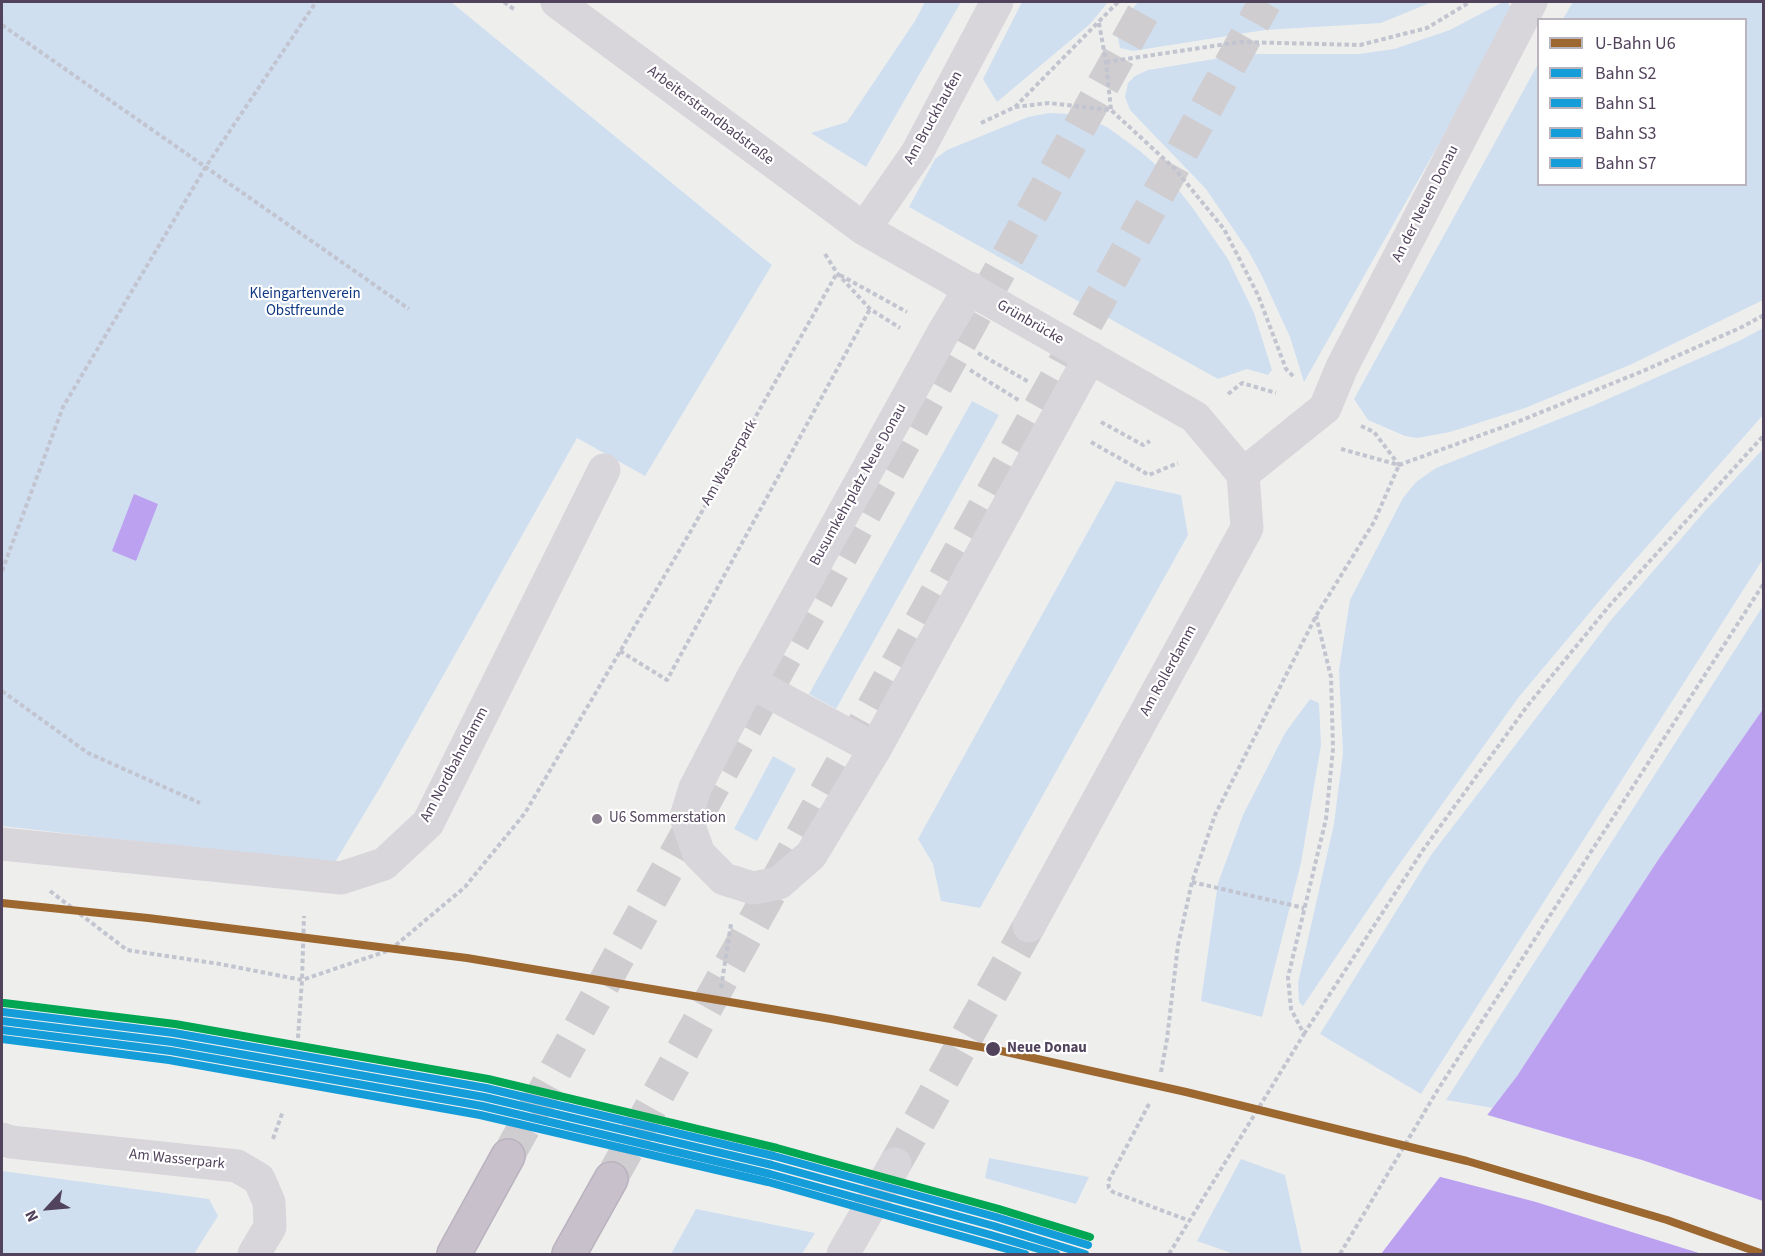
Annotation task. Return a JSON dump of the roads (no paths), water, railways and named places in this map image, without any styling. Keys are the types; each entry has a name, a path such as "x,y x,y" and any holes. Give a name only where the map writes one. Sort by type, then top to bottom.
{"highway":[{"path":"454,1254 508,1156"},
{"path":"569,1254 611,1179"}],"street":[{"name":"Arbeiterstrandbadstraße","path":"557,2 864,230"},
{"name":"Am Bruckhaufen","path":"864,230 917,153 997,2"},
{"name":"An der Neuen Donau","path":"1243,474 1325,408 1342,367 1531,2"},
{"name":"Grünbrücke","path":"864,230 1196,417 1243,474"},
{"name":"Busumkehrplatz Neue Donau","path":"970,288 750,682 695,788 686,817 699,854 724,879 753,888 779,883 811,855 875,749 1090,357"},
{"name":"Am Nordbahndamm","path":"2,844 341,878 384,864 428,823 604,470"},
{"name":"Am Rollerdamm","path":"1029,927 1247,528 1243,474"},
{"path":"750,682 875,749"},
{"name":"Am Wasserpark","path":"6,1140 237,1166 259,1179 269,1202 270,1227 254,1254"},
{"path":"843,1254 895,1164"}],"tunnel":[{"path":"508,1156 1149,2"},
{"path":"611,1179 1265,2"},
{"path":"895,1164 1029,926"}],"metro line":[{"name":"U6","path":"2,903 148,918 467,958 831,1019 997,1050 1186,1092 1467,1161 1667,1220 1763,1254"}],"rail line":[{"name":"S3","path":"3,1012 174,1033 486,1088 774,1156 996,1217 1088,1245"},
{"name":"S2","path":"2,1021 172,1042 484,1097 772,1165 994,1226 1085,1254"},
{"name":"S1","path":"2,1030 171,1051 482,1106 770,1174 1056,1254"},
{"name":"S7","path":"2,1039 169,1060 480,1115 768,1182 1025,1254"}],"place":[{"name":"U6 Sommerstation","path":"597,819"},
{"name":"Neue Donau","path":"993,1049"}],"park label":[{"name":"Kleingartenverein Obstfreunde","path":"305,304"}]}
